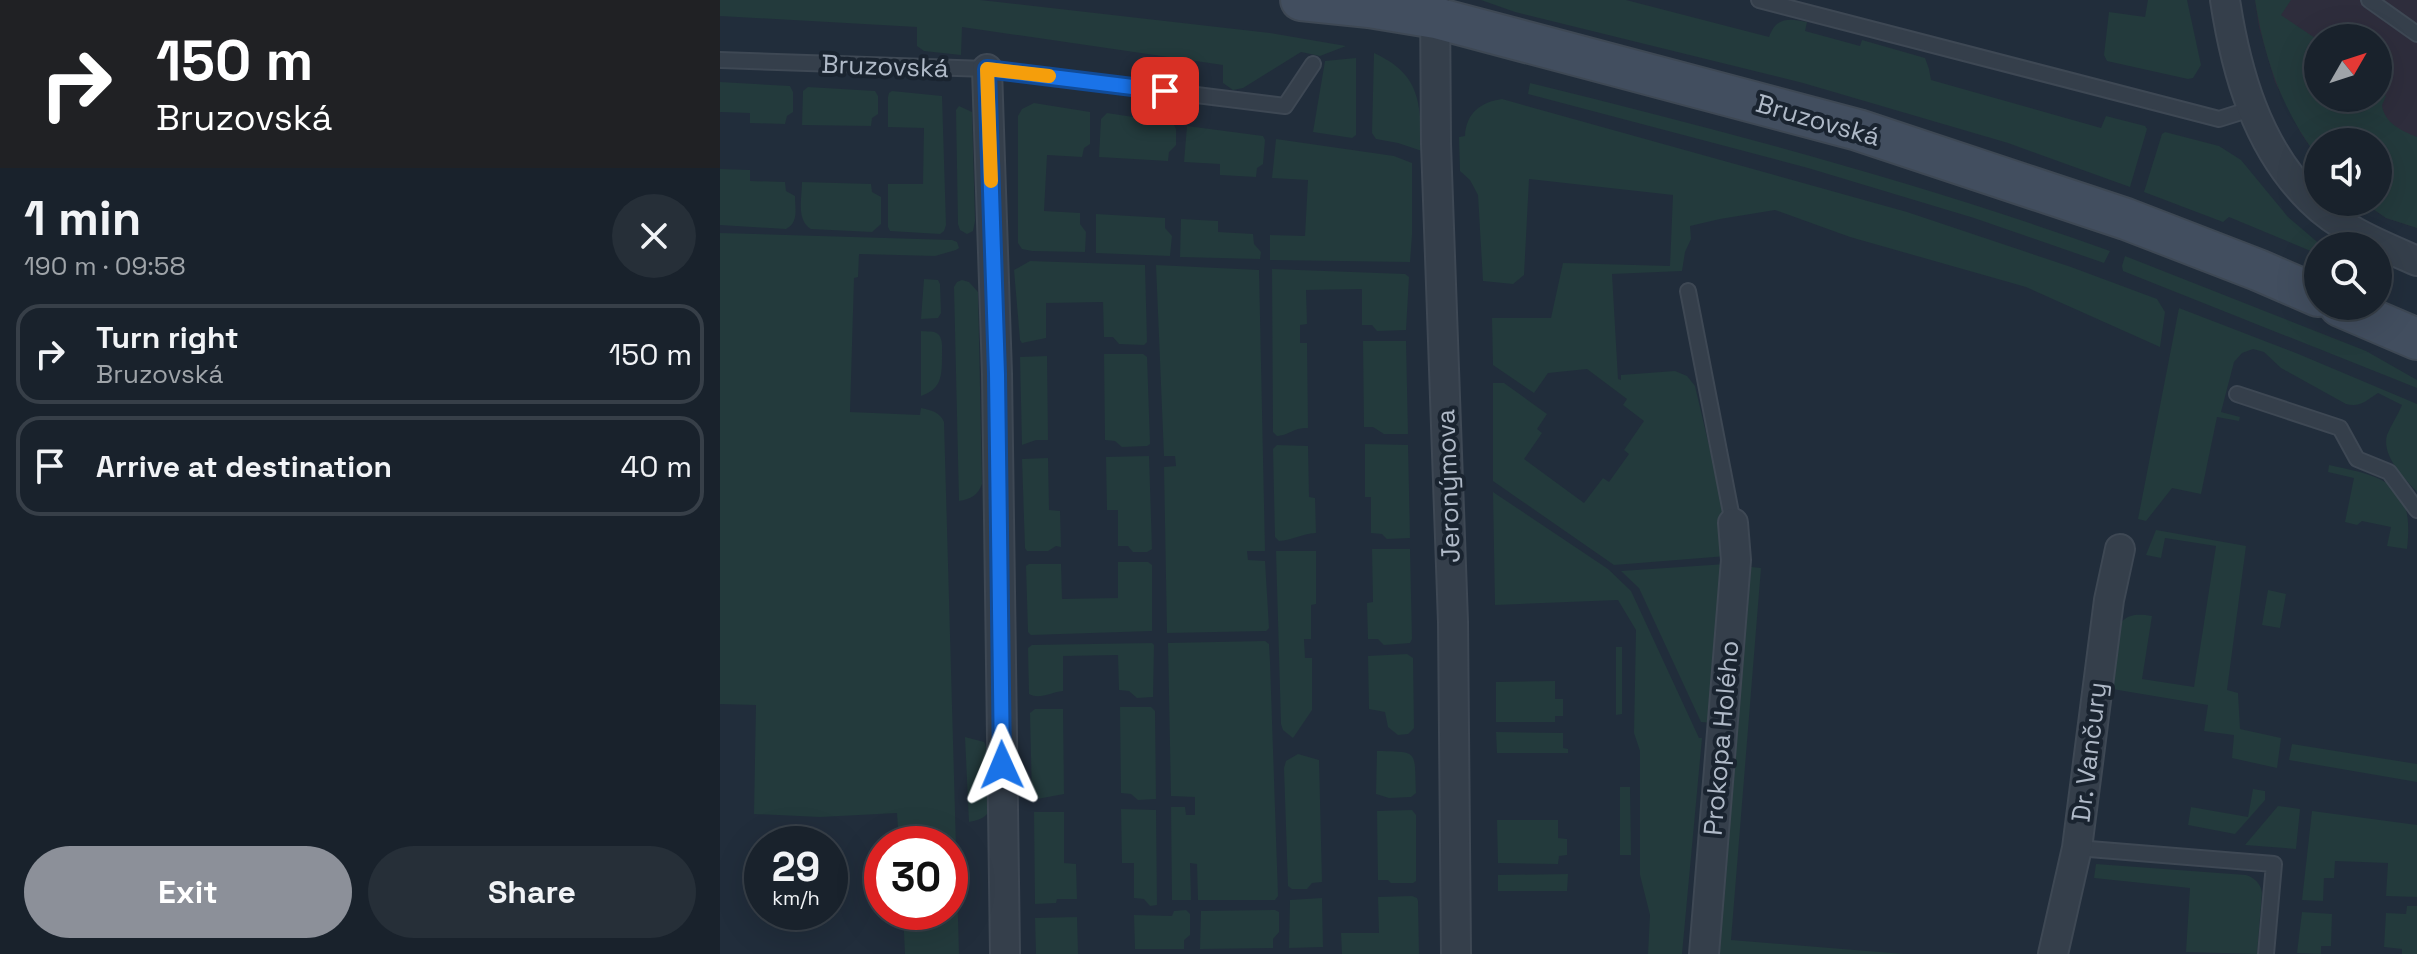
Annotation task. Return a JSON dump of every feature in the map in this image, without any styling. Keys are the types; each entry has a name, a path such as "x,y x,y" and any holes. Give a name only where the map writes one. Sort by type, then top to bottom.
{"main road":[{"name":"Bruzovská","path":"1301,0 1369,7 1436,9 1858,130 2126,219 2304,290"},
{"path":"2373,320 2417,339"}],"street":[{"path":"2225,0 2232,47 2251,109 2283,165 2311,200 2343,225 2417,261"},
{"name":"Jeronýmova","path":"1436,9 1436,144 1453,622 1456,954"},
{"path":"987,69 997,374 1005,954"},
{"name":"Prokopa Holého","path":"1704,954 1736,560 1733,523"},
{"name":"Dr. Vančury","path":"2053,954 2077,848 2109,600 2120,549"}],"lane":[{"path":"1759,0 2219,119 2251,109"},
{"path":"2369,0 2417,34"},
{"name":"Bruzovská","path":"720,60 987,69 1285,106 1313,64"},
{"path":"1688,291 1733,523"},
{"path":"2237,394 2340,428 2357,459 2389,472 2417,510"},
{"path":"2077,848 2274,864 2266,954"}],"shaded area":[{"path":"2255,0 2417,0 2417,228 2383,216 2392,216 2392,128 2304,128 2304,138 2275,82 2259,27"}],"green space":[{"path":"720,0 980,0 1270,33 1346,46 1320,56 1301,52 1243,88 1233,90 1223,83 1223,65 962,27 961,55 924,51 917,46 917,27 720,16"},
{"path":"1481,0 1626,0 1769,37 1775,26 1784,20 1807,22 1805,31 1860,46 1862,40 1925,58 1931,80 2101,128 2106,116 2147,129 2130,187 2008,143 1803,83 1515,12"},
{"path":"2148,0 2187,0 2201,65 2193,78 2107,61 2104,55 2109,12 2145,17"},
{"path":"2255,0 2291,0 2281,15 2304,31 2304,112 2384,112 2400,129 2417,137 2417,228 2383,216 2392,216 2392,128 2304,128 2304,137 2276,83"},
{"path":"1374,53 1390,62 1410,81 1419,105 1422,151 1376,139 1372,133"},
{"path":"1356,58 1356,135 1352,138 1313,132 1325,61"},
{"path":"720,82 790,86 793,112 787,116 785,124 750,123 750,113 720,112"},
{"path":"1530,83 1823,160 1967,203 2110,251 2104,263 1974,218 1808,168 1528,94"},
{"path":"808,87 875,91 878,114 872,118 871,126 802,125 803,91"},
{"path":"892,91 942,96 946,225 940,234 890,231 888,227 888,184 923,184 924,128 888,127 888,97"},
{"path":"1502,99 1907,212 2157,299 2165,312 2160,347 2026,287 1850,237 1775,210 1690,226 1691,239 1682,271 1612,274 1618,379 1621,380 1621,375 1675,371 1687,376 1695,386 1725,514 1727,556 1614,565 1493,481 1493,383 1504,383 1547,414 1537,429 1542,433 1524,459 1584,503 1603,478 1609,482 1629,454 1624,450 1644,421 1623,405 1627,399 1587,369 1548,373 1534,393 1493,365 1492,318 1551,318 1563,263 1670,266 1673,195 1529,179 1524,275 1513,284 1483,281 1478,195 1470,180 1460,171 1459,137 1465,136 1468,121 1476,110"},
{"path":"1034,103 1090,112 1090,144 1084,148 1082,157 1047,155 1044,211 1080,213 1080,224 1086,232 1085,252 1032,251 1022,249 1018,243 1018,116 1022,109"},
{"path":"959,106 972,112 975,221 973,231 967,234 960,230 958,224 956,110"},
{"path":"1107,113 1173,123 1176,145 1169,152 1168,161 1099,157 1101,119"},
{"path":"1187,126 1263,136 1263,164 1257,168 1256,177 1220,175 1220,164 1184,162"},
{"path":"2165,132 2219,146 2241,160 2288,217 2306,232 2304,248 2229,217 2223,222 2144,192"},
{"path":"1276,139 1394,156 1412,163 1410,262 1270,260 1270,235 1305,236 1308,180 1272,178"},
{"path":"720,169 750,170 750,181 785,182 786,191 795,196 793,223 786,229 720,225"},
{"path":"802,182 871,184 872,192 881,197 881,224 872,232 811,229 803,220"},
{"path":"1096,214 1165,218 1165,228 1172,236 1170,256 1096,253"},
{"path":"1181,219 1218,221 1218,232 1253,234 1254,244 1261,252 1260,259 1180,257"},
{"path":"720,233 957,242 959,248 956,250 935,256 859,254 858,277 854,278 850,412 920,415 921,408 938,414 944,422 955,826 898,826 897,813 820,817 754,814 756,705 720,704"},
{"path":"2125,256 2366,351 2417,380 2417,388 2123,271"},
{"path":"1030,261 1145,265 1147,342 1144,345 1119,344 1113,337 1104,337 1103,302 1046,303 1046,338 1022,343 1014,270"},
{"path":"1156,265 1259,270 1265,551 1247,551 1248,560 1265,561 1269,628 1266,631 1167,633 1164,467 1176,466 1175,456 1164,456"},
{"path":"1272,269 1405,274 1409,277 1406,330 1377,331 1372,325 1362,325 1362,289 1306,290 1307,324 1300,325 1300,343 1307,343 1308,428 1277,436 1273,432"},
{"path":"924,279 938,280 940,284 941,313 938,318 921,319"},
{"path":"962,280 969,282 978,292 982,484 974,496 959,501 954,287"},
{"path":"2179,308 2417,404 2417,492 2395,466 2387,451 2387,435 2402,405 2378,393 2359,404 2346,404 2281,368 2264,352 2253,349 2242,353 2234,362 2221,412 2240,417 2239,421 2217,417 2201,494 2172,488 2146,521 2138,519"},
{"path":"921,331 937,333 941,339 942,369 937,385 921,396"},
{"path":"1363,341 1406,341 1408,434 1384,434 1373,427 1364,427"},
{"path":"1104,354 1143,354 1147,357 1150,444 1147,446 1122,447 1115,441 1105,440"},
{"path":"1047,356 1048,440 1022,445 1020,357"},
{"path":"1365,444 1408,445 1410,538 1387,539 1382,534 1371,533 1371,497 1365,497"},
{"path":"1277,445 1308,446 1309,497 1315,498 1316,533 1279,541 1275,537 1273,449"},
{"path":"1149,456 1152,549 1133,552 1128,546 1118,546 1118,510 1107,510 1106,457"},
{"path":"1048,458 1049,510 1060,511 1061,547 1056,546 1048,551 1027,551 1022,459"},
{"path":"2329,465 2366,474 2392,487 2401,497 2406,510 2407,549 2387,546 2391,527 2362,521 2357,525 2345,522 2354,478 2328,472"},
{"path":"1493,492 1608,569 1631,591 1699,738 1702,738 1682,954 1648,954 1650,915 1640,875 1640,751 1634,733 1636,630 1618,600 1495,605"},
{"path":"2156,530 2246,546 2227,690 2238,693 2240,729 2281,738 2277,768 2232,758 2234,735 2204,731 2208,705 2112,689 2119,625 2126,618 2138,615 2152,616 2142,679 2194,687 2216,546 2165,538 2161,558 2146,555"},
{"path":"1372,549 1410,549 1410,643 1384,645 1378,639 1368,639 1367,603 1373,602"},
{"path":"1276,551 1316,551 1316,604 1311,605 1311,639 1304,639 1305,658 1312,658 1312,710 1293,738 1281,724"},
{"path":"1118,562 1148,562 1152,565 1152,631 1031,635 1028,632 1026,566 1061,564 1062,599 1118,598"},
{"path":"1726,564 1713,723 1701,722 1639,588 1621,571"},
{"path":"1742,566 1761,568 1731,940 1904,954 1718,954"},
{"path":"2268,590 2286,594 2280,628 2262,625"},
{"path":"1265,641 1269,644 1270,662 1278,896 1275,900 1198,900 1197,864 1190,863 1191,900 1172,900 1171,807 1185,807 1186,815 1195,815 1195,797 1171,796 1168,643"},
{"path":"1152,643 1153,697 1137,698 1129,691 1119,690 1118,655 1063,656 1063,691 1041,696 1029,694 1028,648 1032,645"},
{"path":"1616,647 1622,647 1622,714 1616,715"},
{"path":"1407,654 1413,658 1414,728 1408,734 1398,735 1388,727 1385,712 1369,709 1368,656"},
{"path":"1555,681 1555,699 1563,699 1563,716 1555,716 1555,722 1496,722 1496,682"},
{"path":"1120,707 1151,707 1155,711 1156,799 1138,800 1131,794 1121,793"},
{"path":"1035,709 1063,709 1064,794 1037,799 1032,798 1030,713"},
{"path":"1496,732 1563,733 1563,748 1568,749 1568,753 1497,753"},
{"path":"965,737 984,742 991,778 991,800 987,814 969,822"},
{"path":"2292,744 2417,764 2417,782 2289,760"},
{"path":"1377,751 1408,753 1412,756 1416,793 1411,797 1389,798 1376,794"},
{"path":"1298,754 1319,760 1322,882 1312,883 1307,889 1288,886 1284,768 1286,761"},
{"path":"1620,787 1630,787 1631,855 1620,855"},
{"path":"2253,789 2265,791 2265,800 2235,834 2188,825 2191,807 2248,817"},
{"path":"2278,806 2300,809 2296,849 2245,845"},
{"path":"1121,809 1156,810 1157,905 1150,906 1144,899 1134,898 1134,863 1122,863"},
{"path":"1412,810 1416,815 1416,881 1391,883 1378,880 1377,811"},
{"path":"2312,811 2417,825 2417,897 2386,896 2388,863 2335,861 2334,878 2324,878 2323,901 2302,900"},
{"path":"1034,812 1064,812 1064,863 1076,864 1077,899 1035,904"},
{"path":"1497,820 1558,820 1558,838 1567,839 1567,855 1559,856 1558,864 1498,863"},
{"path":"2096,864 2246,875 2252,878 2259,884 2262,893 2257,954 2186,952 2190,888 2094,878"},
{"path":"1568,874 1567,891 1498,891 1498,875"},
{"path":"1412,896 1418,901 1419,954 1342,954 1341,933 1379,933 1378,897"},
{"path":"1322,898 1323,947 1289,948 1290,900"},
{"path":"2407,906 2417,906 2417,954 2402,954 2402,949 2384,947 2386,913 2406,914"},
{"path":"1186,910 1190,914 1190,935 1184,940 1184,949 1135,949 1134,915 1172,916 1174,911"},
{"path":"1201,911 1279,912 1279,932 1273,939 1273,948 1200,949"},
{"path":"2302,912 2332,914 2331,946 2321,946 2321,954 2297,953"},
{"path":"1077,917 1078,954 1036,954 1035,918"},
{"path":"904,930 958,930 959,954 905,954"}],"slow traffic":[{"path":"991,181 987,69 1049,76"}],"route":[{"path":"1002,765 997,374 987,69 1165,91"}]}
